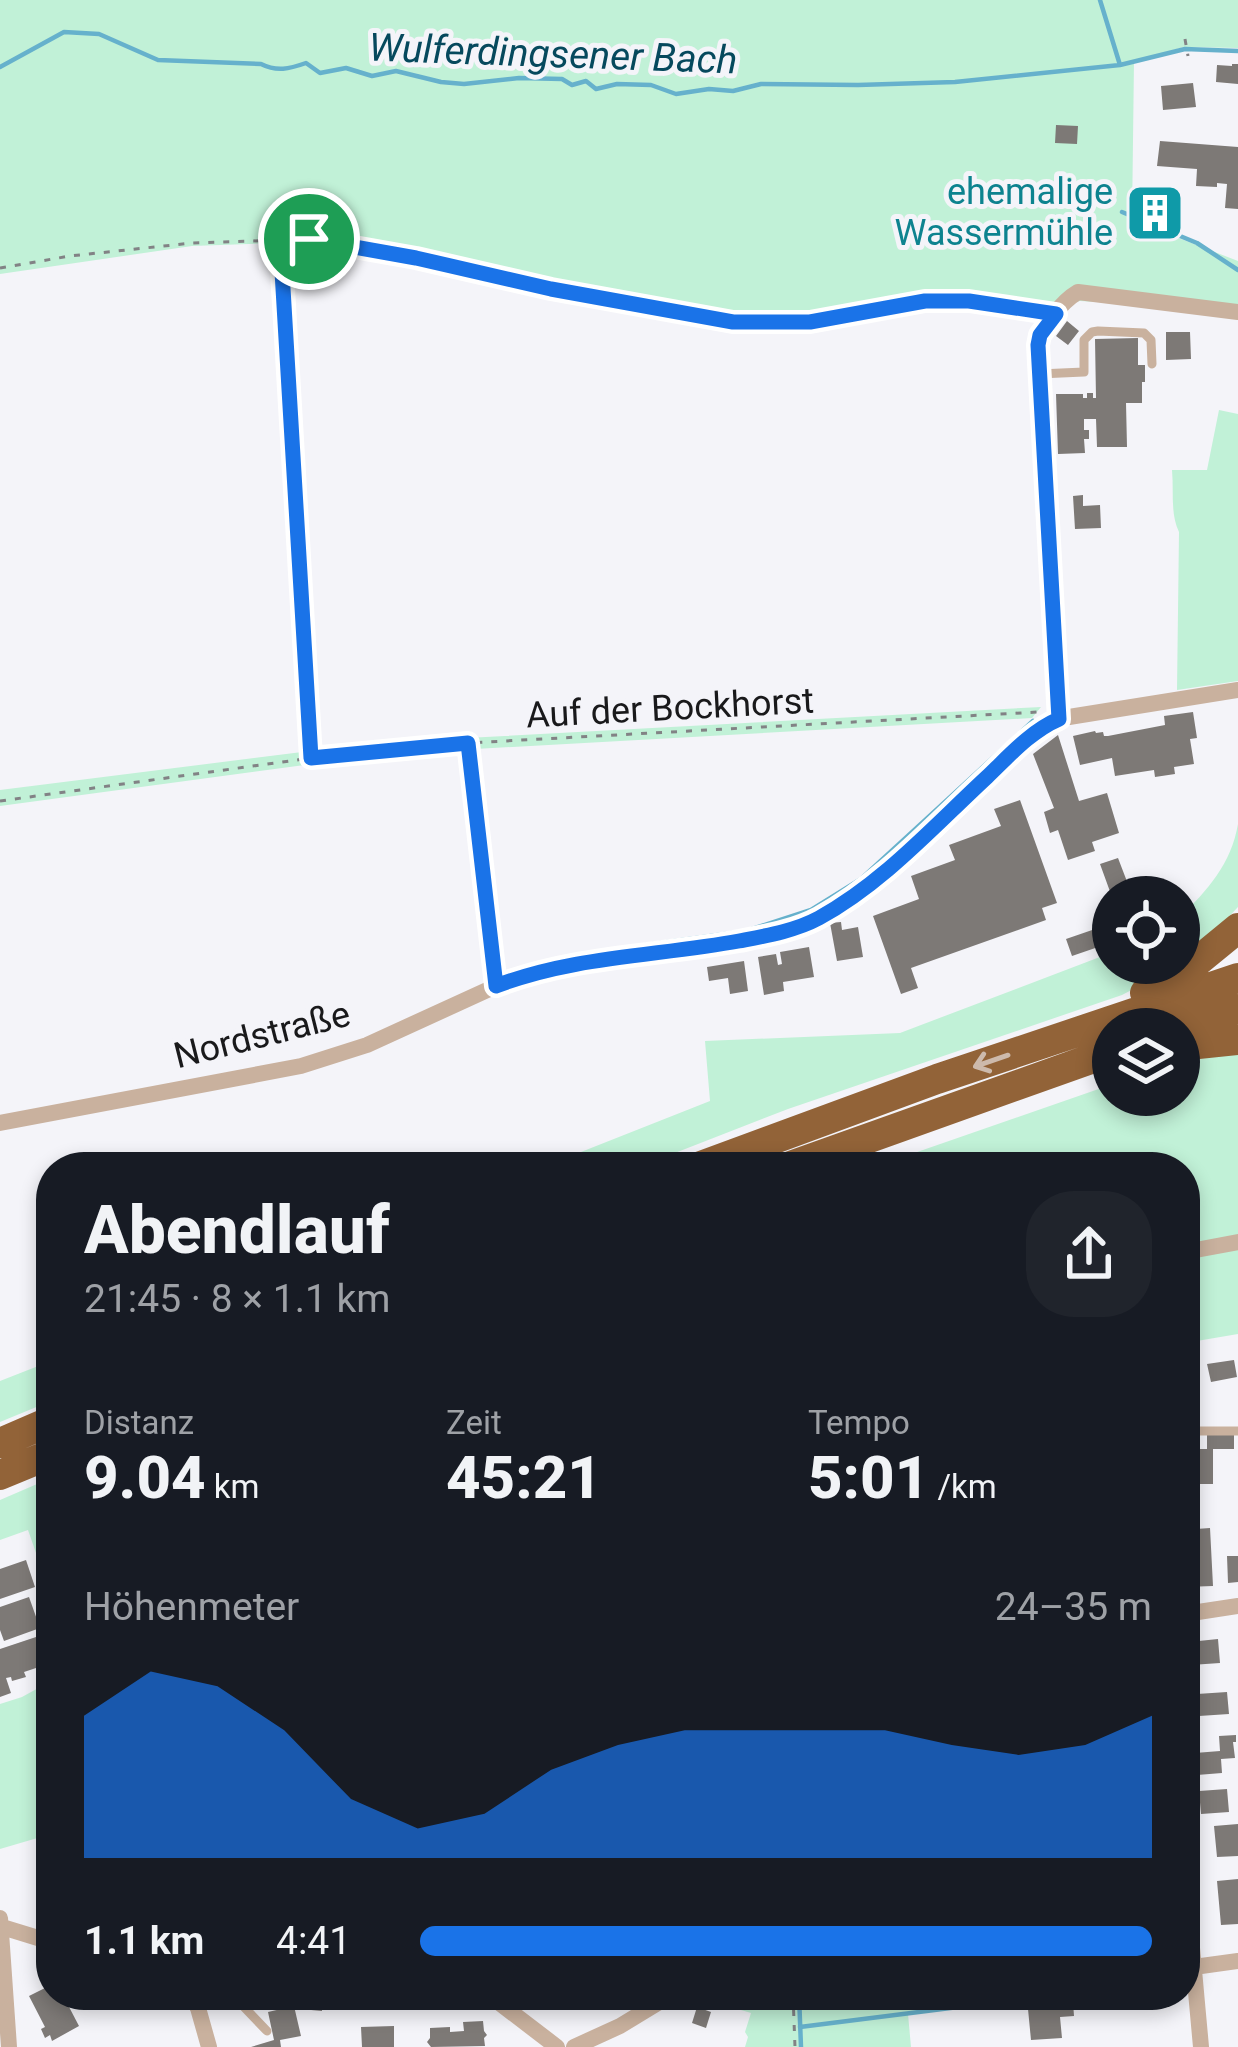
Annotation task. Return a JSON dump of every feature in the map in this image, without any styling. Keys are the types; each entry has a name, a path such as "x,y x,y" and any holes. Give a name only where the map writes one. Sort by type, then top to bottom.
{"highway":[{"path":"1116,1008 1182,974 1238,928"},
{"path":"1180,1008 1238,978"},
{"path":"1200,1022 1238,1009"},
{"path":"1200,1042 1238,1040"},
{"path":"739,1152 916,1087 1092,1049"},
{"path":"828,1152 1092,1052"},
{"path":"0,1443 36,1427"},
{"path":"0,1475 36,1460"}],"street":[{"path":"1058,715 1038,341 1078,292 1238,312"},
{"name":"Nordstraße","path":"0,1123 301,1066 367,1045 496,986 576,962 710,946 816,920 874,881 1058,715 1238,690"},
{"path":"1200,1249 1238,1242"},
{"path":"1200,1612 1238,1606"},
{"path":"10,2047 1,1923 36,1936"},
{"path":"1200,1966 1238,1961"},
{"path":"199,2010 209,2047"},
{"path":"509,2010 557,2047"},
{"path":"574,2047 646,2010"},
{"path":"1198,2010 1201,2047"}],"lane":[{"path":"1039,374 1084,372 1084,340 1098,331 1144,333 1151,340 1152,364"},
{"path":"1200,1431 1238,1430"},
{"path":"247,2010 267,2031"}],"path":[{"path":"1186,40 1188,56"},
{"path":"280,238 311,758"},
{"path":"0,268 131,250 309,239 733,322 810,322 925,301 969,301 1056,314"},
{"name":"Auf der Bockhorst","path":"0,801 311,758 468,743 1058,715"},
{"path":"468,743 496,986"},
{"path":"794,2010 795,2047"}],"green space":[{"path":"0,0 1238,0 1238,48 1184,47 1134,61 1132,220 1238,261 1238,310 1080,301 1065,304 1047,317 968,306 894,308 810,326 733,327 660,316 416,262 297,243 288,248 318,751 466,738 1041,707 1032,718 475,749 497,969 503,977 488,983 465,749 312,764 0,806 0,790 306,749 274,243 192,246 0,274"},
{"path":"1219,410 1238,414 1238,681 1177,690 1179,532 1172,470 1207,470"},
{"path":"1238,824 1238,907 1200,946 1200,896 1230,852"},
{"path":"1092,960 1092,984 1143,984 678,1152 581,1152 710,1101 705,1041 900,1033"},
{"path":"1238,1041 1238,1334 1200,1340 1200,1152 917,1152 1092,1091 1092,1116 1200,1116 1200,1054"},
{"path":"36,1367 36,1407 0,1422 0,1381"},
{"path":"36,1484 36,1553 28,1530 0,1540 0,1500"},
{"path":"36,1689 36,1838 0,1849 0,1704"},
{"path":"741,2010 941,2010 908,2014 911,2047 745,2047 751,2013"}],"building":[{"path":"1238,64 1238,84 1216,82 1217,65"},
{"path":"1193,83 1196,107 1163,110 1161,86"},
{"path":"1056,125 1078,126 1077,144 1055,143"},
{"path":"1160,141 1238,147 1238,209 1225,208 1227,184 1196,186 1197,169 1157,166"},
{"name":"ehemalige Wassermühle","path":"1147,203 1168,212 1164,223 1142,215"},
{"path":"1067,321 1079,331 1068,345 1056,336"},
{"path":"1166,332 1190,332 1191,359 1166,360"},
{"path":"1138,338 1138,365 1145,365 1145,382 1142,403 1126,403 1127,447 1097,447 1096,419 1084,419 1084,430 1089,430 1085,453 1058,454 1056,394 1087,398 1087,393 1093,393 1096,398 1095,339"},
{"path":"1083,495 1083,506 1100,505 1101,528 1075,529 1073,496"},
{"path":"1193,712 1194,764 1174,767 1175,774 1155,777 1154,770 1115,776 1112,758 1080,765 1073,736 1095,731 1108,736 1165,725 1164,716"},
{"path":"1058,735 1079,801 1107,793 1119,833 1092,842 1095,851 1068,860 1058,830 1050,833 1044,812 1054,808 1033,754"},
{"path":"1020,800 1057,903 1042,908 1046,920 911,968 918,988 901,994 873,916 919,899 911,876 955,860 949,845 1001,826 994,809"},
{"path":"1118,858 1125,876 1104,876 1100,864"},
{"path":"841,922 842,930 858,927 863,957 837,961 830,923"},
{"path":"1092,930 1092,949 1072,956 1066,939"},
{"path":"809,947 814,977 783,982 784,991 764,995 758,957 776,954 778,965 782,964 780,952"},
{"path":"744,961 748,991 730,994 728,978 709,981 707,967"},
{"path":"1234,1360 1237,1377 1211,1382 1207,1364"},
{"path":"1207,1434 1234,1434 1234,1449 1213,1449 1213,1484 1200,1484 1200,1449 1207,1449"},
{"path":"1210,1528 1213,1586 1200,1586 1200,1529"},
{"path":"1227,1556 1238,1556 1238,1582 1228,1583"},
{"path":"26,1560 35,1587 0,1599 0,1569"},
{"path":"29,1597 36,1629 4,1641 0,1607"},
{"path":"36,1637 36,1668 24,1672 26,1677 6,1678 11,1693 0,1697 0,1649"},
{"path":"1218,1639 1220,1663 1200,1664 1200,1641"},
{"path":"1227,1692 1229,1714 1200,1716 1200,1694"},
{"path":"1236,1735 1235,1758 1221,1759 1222,1773 1200,1775 1200,1753 1220,1751 1219,1736"},
{"path":"1227,1789 1229,1812 1201,1814 1200,1791"},
{"path":"1238,1824 1238,1856 1217,1857 1214,1826"},
{"path":"1238,1879 1238,1924 1221,1925 1217,1881"},
{"path":"36,2010 71,2010 79,2026 52,2041 50,2035 45,2038 41,2029 45,2027"},
{"path":"295,2010 301,2036 280,2040 281,2047 251,2047 274,2040 268,2012"},
{"path":"696,2010 711,2012 706,2028 692,2023"},
{"path":"1028,2010 1074,2010 1074,2016 1060,2017 1062,2038 1031,2040"},
{"path":"483,2021 485,2046 431,2047 427,2042 430,2028 464,2031 463,2022"},
{"path":"394,2026 394,2047 362,2047 361,2027"}],"waterway":[{"path":"1100,0 1120,65 1185,49 1238,51"},
{"name":"Wulferdingsener Bach","path":"0,67 64,32 99,34 158,60 261,64 278,69 306,63 320,73 346,68 372,76 396,71 464,84 562,79 572,85 586,81 596,89 651,85 676,94 733,91 761,84 955,82 1120,65"},
{"path":"1122,212 1197,243 1238,270"},
{"path":"625,948 746,931 811,910 861,879 1033,721"},
{"path":"800,2010 801,2047"},
{"path":"800,2027 934,2010"}],"place":[{"name":"ehemalige Wassermühle","path":"1155,213"}],"route":[{"path":"280,238 309,239 733,322 810,322 925,301 969,301 1056,314 1038,345 1059,719 1038,731 874,881 816,920 710,946 576,962 496,986 468,743 311,758 280,238"}]}
